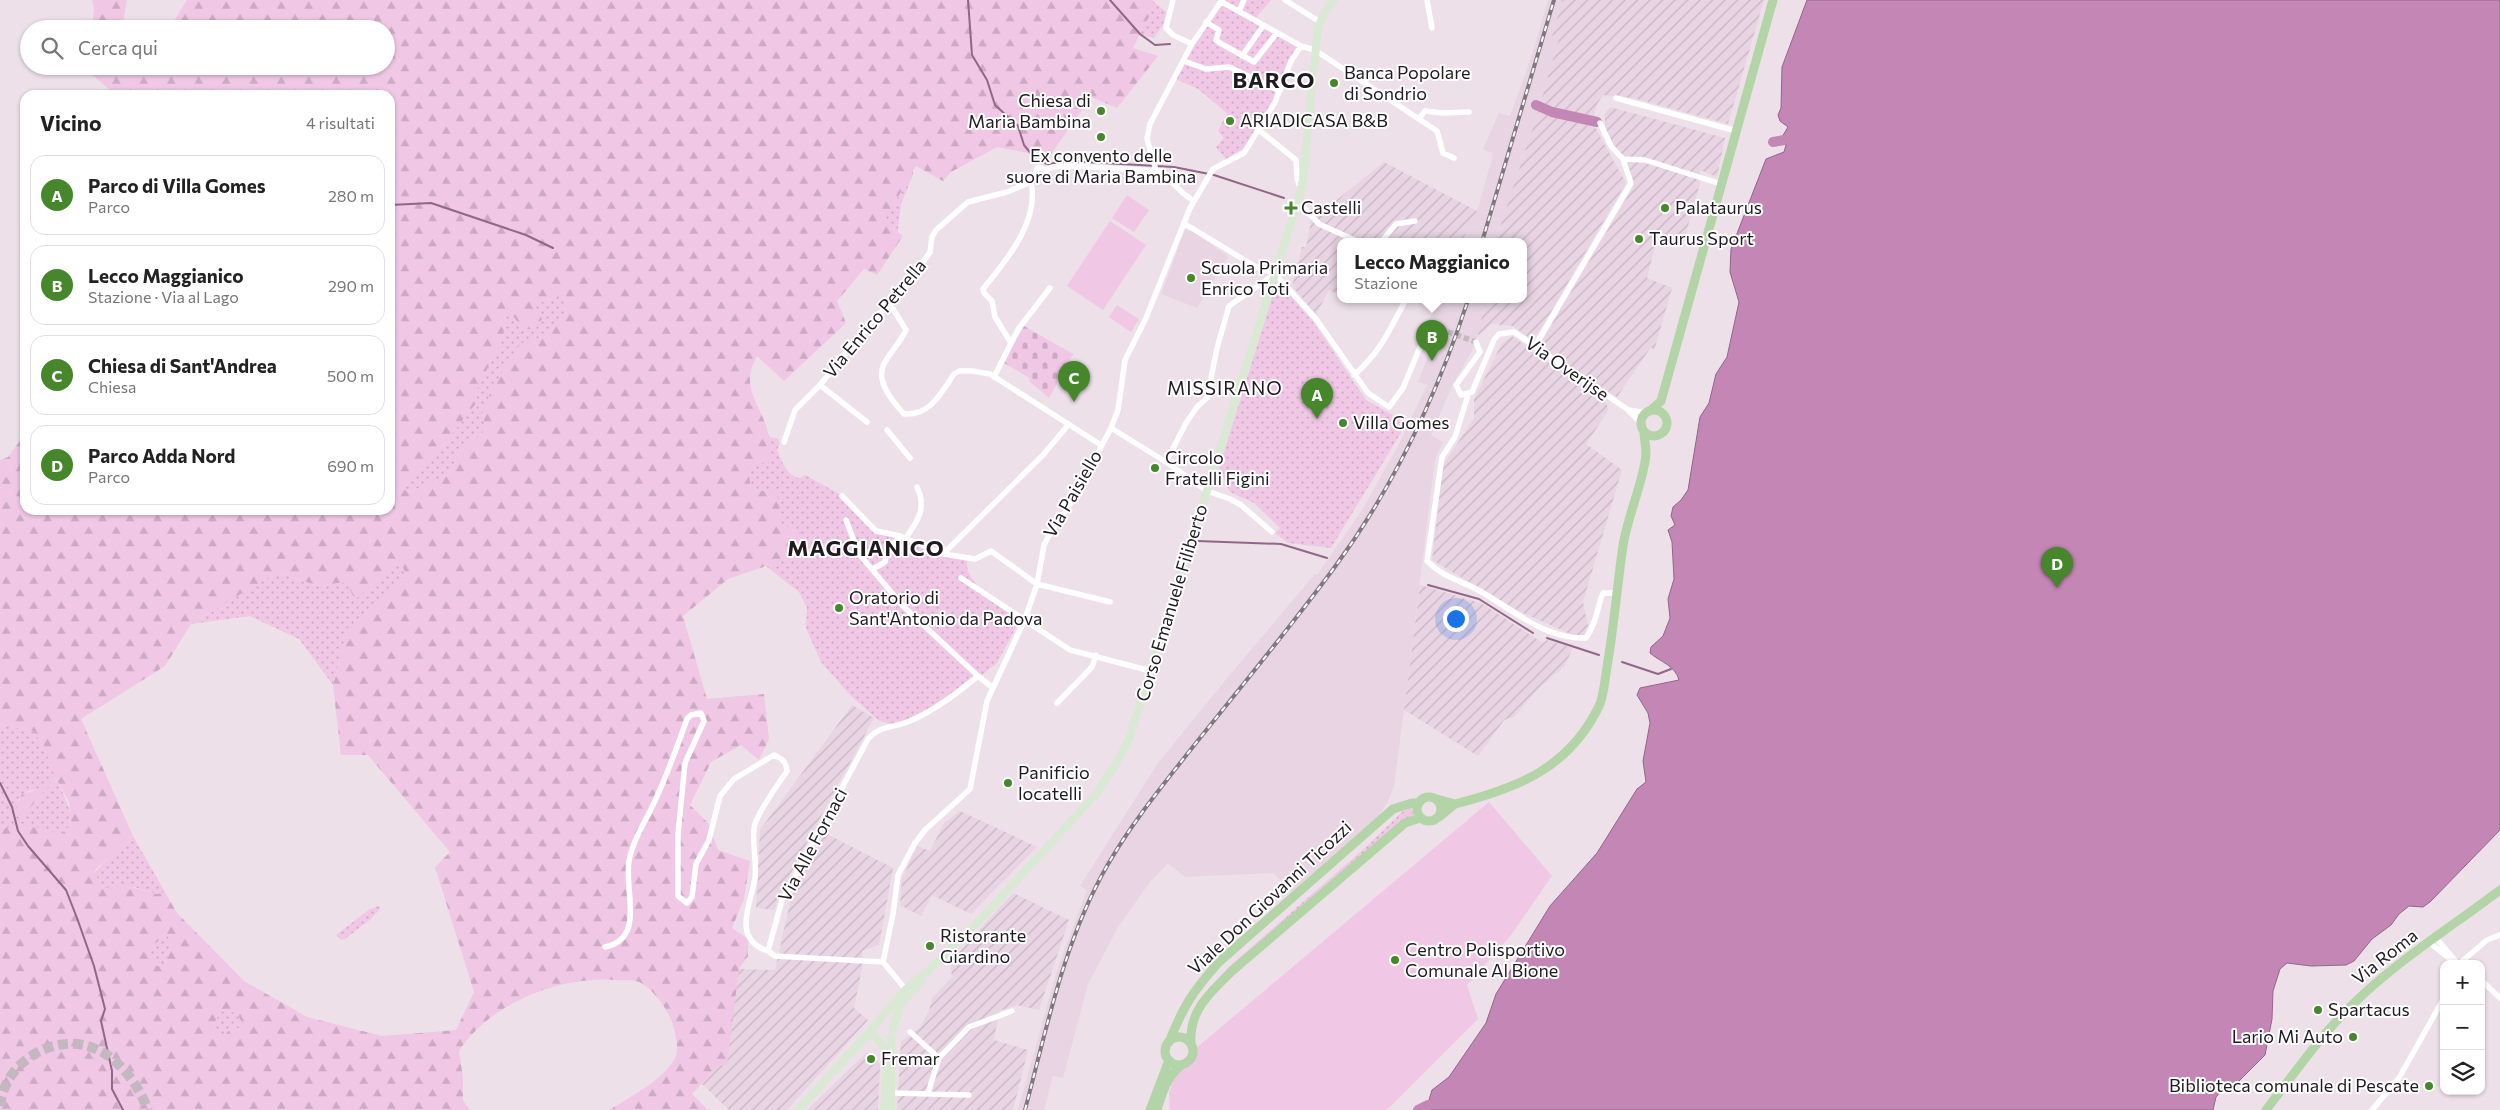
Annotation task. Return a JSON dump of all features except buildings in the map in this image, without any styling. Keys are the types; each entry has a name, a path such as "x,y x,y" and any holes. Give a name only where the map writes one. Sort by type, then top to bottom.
{"main road":[{"name":"Corso Emanuele Filiberto","path":"907,993 962,936 980,913 1002,894 1085,805 1107,779 1129,739 1301,189 1315,50 1320,22 1324,12 1334,0"},
{"path":"1646,454 1642,427 1649,412 1660,401 1773,0"},
{"path":"1455,804 1426,797 1418,804 1417,811 1420,818 1428,822 1439,817 1455,804 1500,792 1519,784 1543,770 1567,750 1584,731 1600,703 1610,651 1623,543 1646,454 1667,425 1660,401"},
{"path":"1649,412 1658,411 1665,416"},
{"path":"1642,427 1650,436 1659,435"},
{"path":"1437,800 1442,810 1439,817"},
{"name":"Viale Don Giovanni Ticozzi","path":"1169,1060 1165,1052 1183,1007 1196,988 1219,962 1393,810 1412,803 1418,804"},
{"name":"Viale Don Giovanni Ticozzi","path":"1158,1110 1165,1086 1173,1073 1192,1057 1190,1028 1196,1010 1206,996 1232,971 1405,823 1420,818"},
{"name":"Via Roma","path":"2266,1110 2329,1030 2376,982 2500,890"},
{"path":"798,1110 907,993"},
{"path":"890,1110 892,1093 892,1033 896,1014 907,993"},
{"path":"876,1025 887,1022 892,1033"},
{"path":"876,1025 873,1034 887,1054 884,1110"},
{"path":"858,1046 867,1041 886,1041 892,1033"},
{"path":"1169,1042 1179,1037 1191,1043"},
{"path":"1150,1110 1169,1060 1182,1065"}],"street":[{"path":"1173,0 1166,28 1173,36 1192,44"},
{"path":"1239,11 1244,0"},
{"path":"1285,0 1320,22"},
{"path":"1427,0 1432,28"},
{"path":"1155,167 1147,139 1148,130 1192,44 1222,1 1276,34 1301,46 1315,50 1437,131 1443,152 1454,158"},
{"path":"1206,22 1219,30 1216,40 1254,62 1276,34"},
{"path":"1242,56 1262,26"},
{"path":"1301,46 1292,61 1280,92 1259,130 1296,160 1301,189"},
{"path":"1184,61 1200,68 1219,66 1240,71 1280,92"},
{"path":"1616,98 1736,131"},
{"path":"1419,119 1425,111 1430,110 1442,113 1469,112"},
{"path":"1535,346 1631,183 1623,159 1611,146 1600,123"},
{"name":"Via Paisiello","path":"883,962 893,914 898,875 915,843 925,830 970,789 987,701 1025,619 1037,584 1044,545 1054,526 1075,496 1111,428 1118,410 1125,360 1146,318 1162,274 1194,201 1209,174 1244,153 1259,130"},
{"path":"1623,159 1645,160 1721,184"},
{"path":"1011,343 995,317 992,301 983,291 1016,248 1034,196 1030,182 1038,167 1046,170 1053,167 1072,166 1155,167 1194,201"},
{"name":"Via Enrico Petrella","path":"784,442 794,410 820,385 875,317 890,304 930,252 932,237 936,230 968,202 1007,192 1030,182"},
{"path":"1296,206 1305,209 1319,224 1350,238"},
{"path":"1384,238 1396,224 1415,221"},
{"path":"1185,224 1256,267 1275,274 1316,319 1368,393 1389,407 1403,388 1426,335"},
{"path":"1166,462 1186,423 1197,407 1207,398 1228,306 1275,274"},
{"path":"994,377 1019,328 1050,288"},
{"path":"1354,375 1367,364 1380,348 1404,303"},
{"path":"890,304 906,330 882,370 884,383 890,396 904,414 914,415 929,408 954,374 960,371 981,372 994,377 1101,445"},
{"name":"Via Overijse","path":"1468,395 1472,392 1494,340 1506,332 1514,332 1627,409 1642,427"},
{"path":"1476,342 1480,352 1456,385 1458,392 1468,395 1455,436 1442,458 1428,561 1439,573 1479,591 1547,631 1574,639 1586,638 1594,628 1597,608 1603,593 1617,593"},
{"name":"Via Enrico Petrella","path":"820,385 867,422"},
{"name":"Via Overijse","path":"1627,409 1649,412"},
{"path":"943,554 1043,455 1069,424"},
{"path":"1111,428 1166,462 1207,492 1230,499 1241,505 1272,532"},
{"path":"887,430 910,458"},
{"path":"874,569 885,562 887,552 919,519 923,498 918,487"},
{"path":"842,496 876,531 902,538 943,554 976,559 991,551 1037,584 1110,602"},
{"path":"846,520 856,549 902,606 993,688"},
{"path":"960,578 1070,650 1096,655 1151,671"},
{"path":"1056,704 1092,667 1096,655"},
{"name":"Via Alle Fornaci","path":"768,951 782,900 868,739 875,731 886,726 908,722 945,703 978,676"},
{"path":"605,947 617,944 626,936 630,925 628,863 631,852 658,794 687,719 696,713 701,713 704,721 685,762 678,834 678,896 687,903 692,897 696,864 709,840 720,796 734,779 748,768 757,767 767,758 774,755 781,758 786,764 787,771 754,826 755,878 745,918 747,932 759,948 775,956 883,962 907,993"},
{"path":"2461,960 2487,940 2500,936"},
{"path":"2433,940 2454,960"},
{"path":"2485,984 2500,998"},
{"path":"2372,1110 2399,1078 2440,1005"},
{"path":"928,1093 939,1058 969,1027 1012,1011"},
{"path":"910,1032 939,1058"},
{"path":"892,1093 969,1095"}],"shaded area":[{"path":"1548,0 1562,0 1552,35 1559,38 1539,109 1496,238 1464,238 1477,211 1492,159 1492,153 1483,149 1499,113 1510,116 1532,55"},
{"path":"1562,0 1764,0 1728,124 1633,98 1603,95 1597,104 1593,120 1554,112 1540,105 1559,38 1552,36"},
{"path":"1807,0 2500,0 2500,830 2430,902 2423,907 2409,906 2399,914 2391,925 2372,939 2354,961 2346,965 2311,966 2287,963 2280,969 2273,991 2272,1019 2265,1055 2237,1083 2223,1089 2216,1097 2213,1110 1426,1110 1432,1090 1449,1077 1486,1023 1496,994 1550,906 1597,853 1637,789 1646,782 1643,761 1650,723 1648,713 1637,695 1640,688 1679,680 1671,667 1650,653 1651,647 1663,636 1670,618 1668,599 1674,579 1672,542 1668,530 1675,525 1671,516 1673,507 1688,490 1700,417 1709,403 1716,374 1727,357 1739,302 1730,272 1731,249 1766,159 1784,152 1786,145 1782,137 1788,127 1780,121 1778,115 1781,108 1782,67"},
{"path":"1610,107 1725,138 1717,177 1700,170 1700,183 1683,244 1657,238 1647,278 1672,288 1654,351 1651,347 1617,397 1549,353 1543,339 1633,187 1605,127 1605,113"},
{"path":"1539,109 1551,116 1595,127 1626,183 1538,334 1528,337 1513,326 1492,324 1478,336 1484,303 1527,303 1527,238 1496,238"},
{"path":"1384,162 1477,211 1464,238 1337,238 1337,294 1329,290 1316,314 1292,286 1302,247 1306,247 1314,206 1326,207"},
{"name":"Scuola Primaria Enrico Toti","path":"1185,230 1194,231 1228,257 1197,308 1161,294"},
{"path":"1437,303 1484,303 1478,336 1473,349 1452,386 1431,435 1443,442 1435,459 1394,786 1389,799 1378,817 1291,892 1274,873 1185,877 1168,863 1150,882 1118,927 1088,984 1063,1078 1053,1076 1044,1110 1018,1110 1057,970 1087,890 1080,886 1158,763 1315,574 1317,575 1362,510 1398,446 1427,385 1418,382 1435,339 1422,334"},
{"path":"1512,336 1607,404 1608,411 1586,444 1622,470 1583,602 1588,626 1584,635 1575,636 1519,611 1432,560 1443,465 1474,418 1474,399 1502,343"},
{"path":"1420,585 1481,603 1543,643 1547,640 1573,648 1564,667 1539,688 1514,717 1504,720 1478,756 1404,710"},
{"path":"852,705 874,718 778,897 775,910 756,908 760,830"},
{"path":"960,811 1037,847 971,914 932,895 921,916 900,905 902,879 917,846 930,851 944,823"},
{"path":"825,833 893,868 879,945 862,951 862,968 854,1008 868,1020 787,1110 729,1110 702,1084 718,1066 739,969 775,970 791,898"},
{"path":"1013,893 1069,920 1039,1010 1017,1005 999,1011 994,1040 1028,1050 1013,1110 897,1110 901,1042 920,1027 929,1011 932,998 952,977 950,962"},
{"path":"867,1052 880,1064 878,1110 807,1110"}],"green space":[{"path":"92,0 127,0 124,20 93,20 94,7"},
{"path":"187,0 1152,0 1154,6 1133,48 1158,56 1117,108 1091,97 1049,157 997,147 951,172 943,181 916,166 884,221 903,236 877,275 864,269 837,301 846,323 784,381 757,356 752,367 750,385 768,433 770,460 748,468 751,490 777,492 782,525 800,531 805,553 728,579 683,616 707,699 764,694 769,739 759,760 741,745 711,762 690,805 708,823 718,850 750,861 744,899 732,928 748,939 748,956 739,969 727,1065 718,1066 692,1094 708,1110 610,1110 663,1074 675,1058 677,1042 668,1014 660,1001 646,986 632,981 594,980 550,988 528,996 507,1006 472,1034 459,1051 463,1077 463,1101 470,1110 0,1110 0,826 5,828 36,827 62,835 71,823 69,802 57,780 45,790 24,815 18,814 16,811 21,795 43,787 55,776 43,745 33,731 0,724 0,460 8,457 20,441 20,515 395,515 395,90 110,90 92,75 395,75 395,20 175,20","holes":["563,294 565,314 545,336 519,344 491,391 482,414 486,430 459,452 450,474 410,492 402,489 441,448 477,402 476,391 503,338 507,307 521,327 533,330 542,319 534,305","400,560 407,578 348,628 333,685 341,755 368,755 450,852 435,867 474,992 456,1030 382,1036 307,1017 244,981 177,913 165,892 157,894 128,886 104,888 94,873 95,870 128,838 133,836 81,719 165,666 191,624 277,572 318,586 346,582 355,600","167,935 171,942 167,961 164,966 157,966 148,956 153,945","226,1009 237,1014 243,1024 240,1030 232,1026 222,1039 216,1033 215,1025 218,1016"]},
{"path":"1152,0 1166,12 1163,25 1154,38 1141,35 1123,41 1020,139 913,167 913,175 901,204 897,237 742,347 755,409 770,437 778,439 780,443 777,450 788,472 800,478 805,475 845,497 864,523 874,531 907,539 967,561 968,570 978,586 995,602 1020,620 997,663 974,681 928,712 905,721 890,724 878,720 850,695 821,662 806,628 807,608 799,592 753,556 600,373"},
{"path":"1219,0 1271,0 1255,19 1300,45 1254,142 1226,159 1216,147 1224,138 1218,131 1227,113 1198,89 1176,79 1198,30"},
{"path":"1127,195 1149,210 1134,232 1112,218"},
{"path":"1110,221 1146,245 1103,310 1067,286"},
{"path":"1275,288 1284,288 1314,323 1366,400 1407,423 1331,548 1288,543 1275,533 1280,528 1254,503 1230,492 1219,468"},
{"path":"563,294 565,314 545,336 519,345 482,414 486,430 459,452 450,474 410,492 402,489 441,448 477,402 476,391 503,338 507,306 521,327 534,305"},
{"path":"1117,305 1139,319 1131,332 1109,317"},
{"path":"1024,326 1073,354 1049,398 1029,381 1030,378 1004,363"},
{"path":"400,559 407,578 348,628 333,685 299,639 250,616 191,624 277,572 317,586 346,582"},
{"path":"0,724 33,731 43,745 56,776 43,788 28,791 18,800 24,815 45,790 57,780 67,802 71,818 67,831 60,835 29,827 9,829 0,826"},
{"name":"Centro Polisportivo Comunale Al Bione","path":"1489,802 1552,876 1511,935 1467,985 1478,1019 1392,1105 1386,1110 1170,1110 1169,1092 1182,1060"},
{"path":"1412,806 1413,817 1203,995 1232,964 1367,846 1406,808"},
{"path":"133,836 165,892 157,894 134,887 104,888 94,873 128,838"},
{"path":"379,906 380,909 371,919 345,939 341,940 336,935 370,909"},
{"path":"167,935 171,942 167,961 164,966 157,966 148,956 153,945"},
{"path":"226,1009 237,1014 243,1024 241,1030 235,1027 230,1028 222,1039 216,1033 215,1022 220,1013"}],"waterway":[{"path":"968,0 972,55 987,80 995,105 1018,126 1024,145 1037,161 1048,164 1068,161 1174,167 1214,175 1284,198"},
{"path":"1110,0 1140,34 1155,45 1170,44"},
{"path":"1536,105 1552,112 1597,122"},
{"path":"1773,142 1784,140"},
{"path":"395,205 431,203 526,235 553,248"},
{"path":"1197,541 1281,544 1327,558"},
{"path":"1428,585 1479,599 1533,633"},
{"path":"1547,638 1599,655"},
{"path":"1622,662 1658,674 1671,669"},
{"path":"0,783 12,807 18,831 28,846 66,890 77,918 94,966 105,1009 101,1021 112,1071 112,1089 123,1110"},
{"path":"1418,1110 1428,1105"}],"tunnel":[{"path":"1425,335 1437,328 1476,342"},
{"path":"0,1106 4,1089 13,1073 25,1061 40,1051 56,1045 73,1044 91,1047 114,1060 132,1080 148,1110"}],"railway":[{"path":"1483,238 1554,0"},
{"path":"1025,1110 1049,1016 1068,954 1079,924 1107,866 1147,806 1300,613 1356,537 1395,473 1412,439 1442,371 1467,303"}],"place":[{"name":"Banca Popolare di Sondrio","path":"1334,83"},
{"name":"Chiesa di Maria Bambina","path":"1101,111"},
{"name":"ARIADICASA B&B","path":"1230,121"},
{"name":"Ex convento delle suore di Maria Bambina","path":"1101,137"},
{"name":"Castelli","path":"1291,208"},
{"name":"Palataurus","path":"1665,208"},
{"name":"Taurus Sport","path":"1639,239"},
{"name":"Scuola Primaria Enrico Toti","path":"1191,278"},
{"name":"Lecco Maggianico","path":"1432,361"},
{"name":"Chiesa di Sant'Andrea","path":"1074,402"},
{"name":"Parco di Villa Gomes","path":"1317,419"},
{"name":"Villa Gomes","path":"1343,423"},
{"name":"Circolo Fratelli Figini","path":"1155,468"},
{"name":"Parco Adda Nord","path":"2057,588"},
{"name":"Oratorio di Sant'Antonio da Padova","path":"839,608"},
{"name":"Panificio locatelli","path":"1008,783"},
{"name":"Ristorante Giardino","path":"930,946"},
{"name":"Centro Polisportivo Comunale Al Bione","path":"1395,960"},
{"name":"Spartacus","path":"2318,1010"},
{"name":"Lario Mi Auto","path":"2353,1037"},
{"name":"Fremar","path":"871,1059"},
{"name":"Biblioteca comunale di Pescate","path":"2429,1086"}],"district":[{"name":"BARCO","path":"1274,80"},
{"name":"MISSIRANO","path":"1225,388"},
{"name":"MAGGIANICO","path":"866,548"}]}
